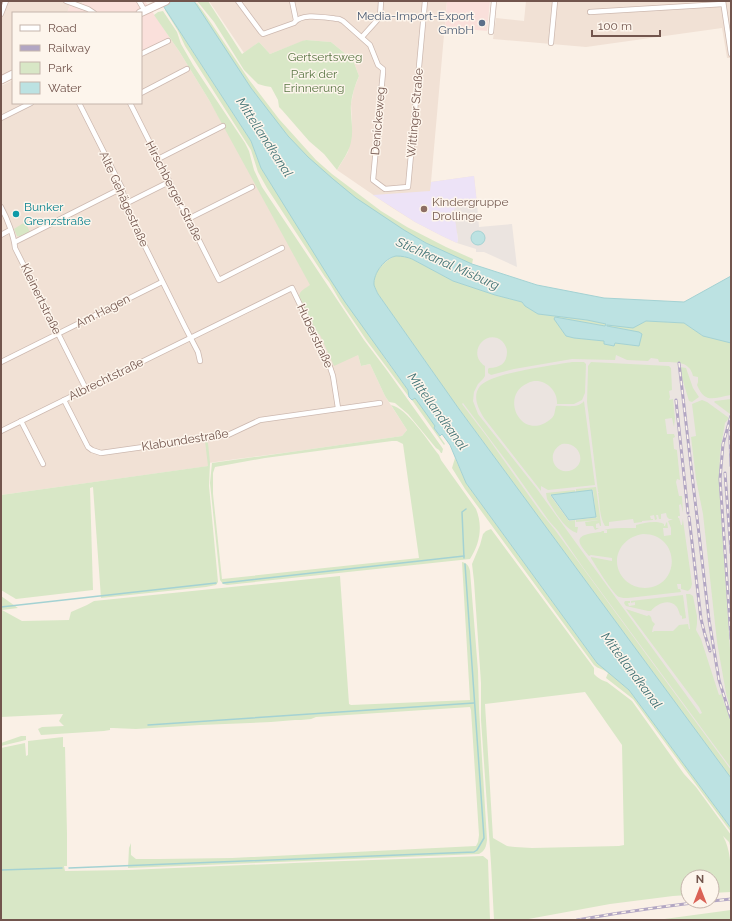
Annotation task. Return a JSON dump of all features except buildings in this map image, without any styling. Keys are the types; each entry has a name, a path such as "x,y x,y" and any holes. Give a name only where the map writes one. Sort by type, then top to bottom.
{"main road":[{"path":"142,12 166,1"},
{"path":"1,80 12,74"}],"street":[{"path":"1,14 6,1"},
{"path":"66,1 92,12"},
{"path":"139,1 142,12"},
{"path":"238,1 263,34 294,23 296,20 305,16 339,19 362,37 380,17 381,1"},
{"path":"292,1 296,20"},
{"name":"Wittinger Straße","path":"373,180 385,189 408,187 425,1"},
{"path":"490,32 494,1"},
{"path":"551,43 555,1"},
{"path":"590,12 723,2 731,54"},
{"name":"Denickeweg","path":"362,37 370,45 378,65 383,69 373,180"},
{"path":"142,53 168,40"},
{"path":"142,92 187,69"},
{"path":"1,118 29,104"},
{"name":"Alte Gehägestraße","path":"80,104 122,188 127,210 191,338"},
{"name":"Hirschberger Straße","path":"130,104 218,280 282,248"},
{"path":"158,159 223,126"},
{"path":"125,204 170,182"},
{"path":"188,219 252,187"},
{"path":"15,242 122,188"},
{"name":"Kleinertstraße","path":"1,207 15,242 15,248 86,389"},
{"path":"1,235 10,230"},
{"name":"Am Hagen","path":"1,362 162,282"},
{"name":"Albrechtstraße","path":"1,431 292,288"},
{"name":"Huberstraße","path":"292,288 330,367 333,376 338,408"},
{"path":"191,338 198,352 200,361"},
{"name":"Klabundestraße","path":"64,400 88,447 101,453 228,435 260,420 380,403"},
{"path":"21,421 43,464"}],"shaded area":[{"path":"1,1 83,1 80,9 70,5 67,12 12,12 12,70 1,76"},
{"path":"83,1 145,1 170,38 142,52 142,12 67,12 70,5 80,9"},
{"path":"209,1 447,1 431,182 474,176 477,204 457,206 457,243 415,222 337,170 348,152 352,125 351,104 354,89 359,76 353,60 331,42 306,40 270,54 259,42 244,53"},
{"path":"447,1 490,1 487,31 445,27"},
{"path":"526,1 731,1 731,58 727,58 722,28 586,47 493,39 496,18 524,21"},
{"path":"170,38 209,100 358,355 361,366 370,364 385,396 407,430 402,436 209,463 209,466 1,495 1,86 12,80 12,104 142,104 142,52"},
{"name":"Kindergruppe Drollinge","path":"474,176 477,204 457,206 454,210 458,240 457,243 415,222 373,195 430,191 431,182"},
{"path":"477,204 479,227 512,224 517,267 484,252 476,252 476,249 457,243 458,240 454,210 457,206"},
{"path":"375,279 703,336 731,343 731,778 507,474"}],"green space":[{"name":"Park der Erinnerung","path":"197,1 208,1 242,54 259,42 270,54 306,40 331,42 353,60 359,76 351,104 352,137 349,149 337,170 324,154 309,141 279,107 278,100 271,87 258,84 244,70 214,22"},
{"path":"197,3 250,81 279,119 316,160 381,211 407,227 473,259 472,264 447,253 397,226 349,194 327,175 288,136 275,120 229,55 196,4"},
{"path":"165,9 251,141 261,168 386,360 408,390 409,397 367,341 267,188 258,172 251,150 185,46"},
{"path":"163,11 177,32 181,44 193,65 245,143 249,151 254,170 262,187 364,340 441,446 443,449 442,453 436,448 408,414 395,403 389,402 370,364 361,366 358,355 334,366 320,335 317,333 299,296 302,291 310,285 209,100 179,51 154,15"},
{"path":"25,222 30,232 21,237 17,236 14,229"},
{"path":"395,256 402,256 412,259 453,281 522,302 525,306 538,314 587,320 606,324 606,326 607,324 634,327 646,321 684,323 703,336 731,343 731,395 710,398 703,395 700,391 697,385 698,377 693,376 690,369 686,365 675,362 659,362 658,359 651,358 648,361 627,360 616,355 615,360 572,359 514,369 491,375 488,373 488,369 500,366 504,362 507,356 507,349 502,341 496,338 490,338 480,344 478,349 477,355 485,366 485,376 478,384 474,392 473,401 478,414 537,489 700,714 702,713 699,707 626,609 647,616 649,615 655,624 652,632 673,631 679,625 688,624 690,629 686,594 693,596 697,616 696,630 701,639 719,695 722,694 731,722 731,768 510,466 463,403 462,404 731,770 731,778 459,409 378,294 374,285 375,275 383,264","holes":["554,317 639,332 639,346 615,343 614,346 604,344 604,341 566,336"]},
{"path":"572,362 584,362 586,364 585,393 582,400 574,404 557,404 555,393 548,385 539,381 533,381 520,389 515,396 514,405 516,413 521,420 527,424 536,426 551,419 554,415 556,406 575,406 584,401 595,485 548,490 541,486 541,491 484,418 478,406 476,394 480,386 486,381 496,377 523,370","holes":["562,444 568,444 577,449 580,463 572,470 566,471 557,467 553,458 557,448"]},
{"path":"591,362 669,366 671,368 672,390 669,391 669,400 673,399 675,418 674,427 672,418 665,419 667,434 674,434 674,449 677,450 680,480 677,479 676,482 679,496 682,496 683,513 681,504 679,505 680,516 678,516 678,518 682,525 683,518 692,584 688,591 681,589 681,584 677,584 678,589 680,589 681,592 628,598 619,597 608,585 591,557 612,561 612,558 589,556 580,543 580,538 588,534 602,531 607,533 607,530 604,530 610,529 636,528 636,525 650,522 661,523 665,526 667,522 668,528 663,528 664,536 671,535 671,528 668,521 673,519 669,519 666,513 661,514 661,519 659,519 658,515 656,515 657,519 655,520 654,515 650,516 653,520 634,523 633,519 609,522 609,526 605,526 600,510 587,402 588,366","holes":["643,534 655,536 664,542 670,551 672,561 670,570 665,579 657,585 645,588 632,585 625,580 617,566 619,551 628,540 635,536"]},
{"path":"680,367 686,368 693,388 699,397 692,402 689,401"},
{"path":"415,398 436,426 434,428 445,444 444,445 412,400"},
{"path":"731,399 730,414 714,402 715,401"},
{"path":"702,400 729,418 725,423 720,452 719,484 731,664 731,711 726,693 717,642 703,514 696,479 691,437 696,436 692,404"},
{"path":"391,405 404,412 417,426 476,509 480,528 478,541 470,559 227,585 223,584 220,580 210,483 212,463 402,436 407,430","holes":["397,441 403,444 419,558 222,579 213,494 213,473 215,467 265,458"]},
{"path":"205,441 208,443 210,463 209,486 218,582 216,585 101,598 93,487 90,488 93,590 16,599 1,590 1,495 208,466"},
{"path":"455,458 466,483 597,663 629,690 731,828 731,832 633,699 606,678 608,673 594,665 465,489 452,468"},
{"path":"596,487 601,526 599,523 596,524 596,528 599,528 595,530 593,526 586,526 585,522 599,520 576,522 576,520 599,517 596,517 593,490 576,492 576,489"},
{"path":"575,490 575,492 550,495 569,521 575,520 575,527 578,527 577,533 568,528 560,519 547,499 546,493"},
{"path":"491,529 594,668 594,674 632,701 684,774 696,787 731,835 731,849 729,842 723,836 728,849 731,870 731,892 720,893 720,869 680,869 680,896 610,904 523,920 494,920 481,720 481,683 472,564 483,534","holes":["585,692 622,745 624,845 532,848 507,846 493,838 485,704"]},
{"path":"462,562 468,565 470,571 478,671 487,840 483,852 479,854 128,868 129,848 131,843 131,855 136,859 232,858 476,846 479,835 470,707 316,717 311,719 271,722 136,729 110,728 110,730 104,731 41,735 38,729 42,727 64,726 59,721 63,714 1,717 1,596 18,608 2,610 22,621 69,620 71,612 94,601 340,576 349,704 470,700"},
{"path":"683,595 686,618 682,619 677,607 670,602 659,604 651,611 626,606 624,603 625,601 630,601 630,603 628,603 629,606 635,605 635,602 631,603 631,601"},
{"path":"21,736 26,736 26,740 1,746 1,743"},
{"path":"63,737 63,747 65,747 67,834 67,866 64,866 65,871 128,870 483,856 488,860 490,920 1,920 1,748 25,743 26,756 28,755 28,741"},
{"path":"731,910 731,920 657,920"}],"water":[{"path":"160,1 194,1 251,88 288,136 308,157 356,198 426,243 472,264 537,285 604,298 684,302 731,276 731,343 703,336 684,323 646,321 633,328 607,325 639,332 642,334 639,346 615,343 614,346 604,344 604,341 566,336 554,319 555,317 605,326 606,324 538,314 525,306 522,302 453,281 406,257 392,257 384,263 375,276 374,285 378,294 459,409 731,778 731,828 629,690 597,663 466,483 450,445 442,434 440,436 434,428 435,426 415,398 412,400 409,397 408,390 345,302 261,168 251,141"},
{"path":"478,231 483,233 485,238 483,243 478,245 473,243 471,238 473,233"},
{"path":"592,490 596,517 569,520 551,495"}],"waterway":[{"path":"464,558 462,512 466,509"},
{"path":"223,583 464,556"},
{"path":"69,868 474,852 477,850 484,838 465,564"},
{"path":"1,607 216,583"},
{"path":"148,725 474,703"},
{"path":"1,870 62,868"}],"railway":[{"path":"679,363 709,620 719,680 731,718"},
{"path":"676,400 688,513"},
{"path":"731,416 723,444 720,479 731,639"},
{"path":"730,431 731,466"},
{"path":"725,473 731,553"},
{"path":"689,517 701,619 710,651"},
{"path":"577,920 654,908 731,899"}],"place":[{"name":"Media-Import-Export GmbH","path":"482,23"},
{"name":"Kindergruppe Drollinge","path":"424,209"},
{"name":"Bunker Grenzstraße","path":"16,214"}],"park label":[{"name":"Gertsertsweg","path":"325,57"}],"water label":[{"name":"Mittellandkanal","path":"265,137"},
{"name":"Stichkanal Misburg","path":"448,263"},
{"name":"Mittellandkanal","path":"438,411"},
{"name":"Mittellandkanal","path":"632,670"}]}
